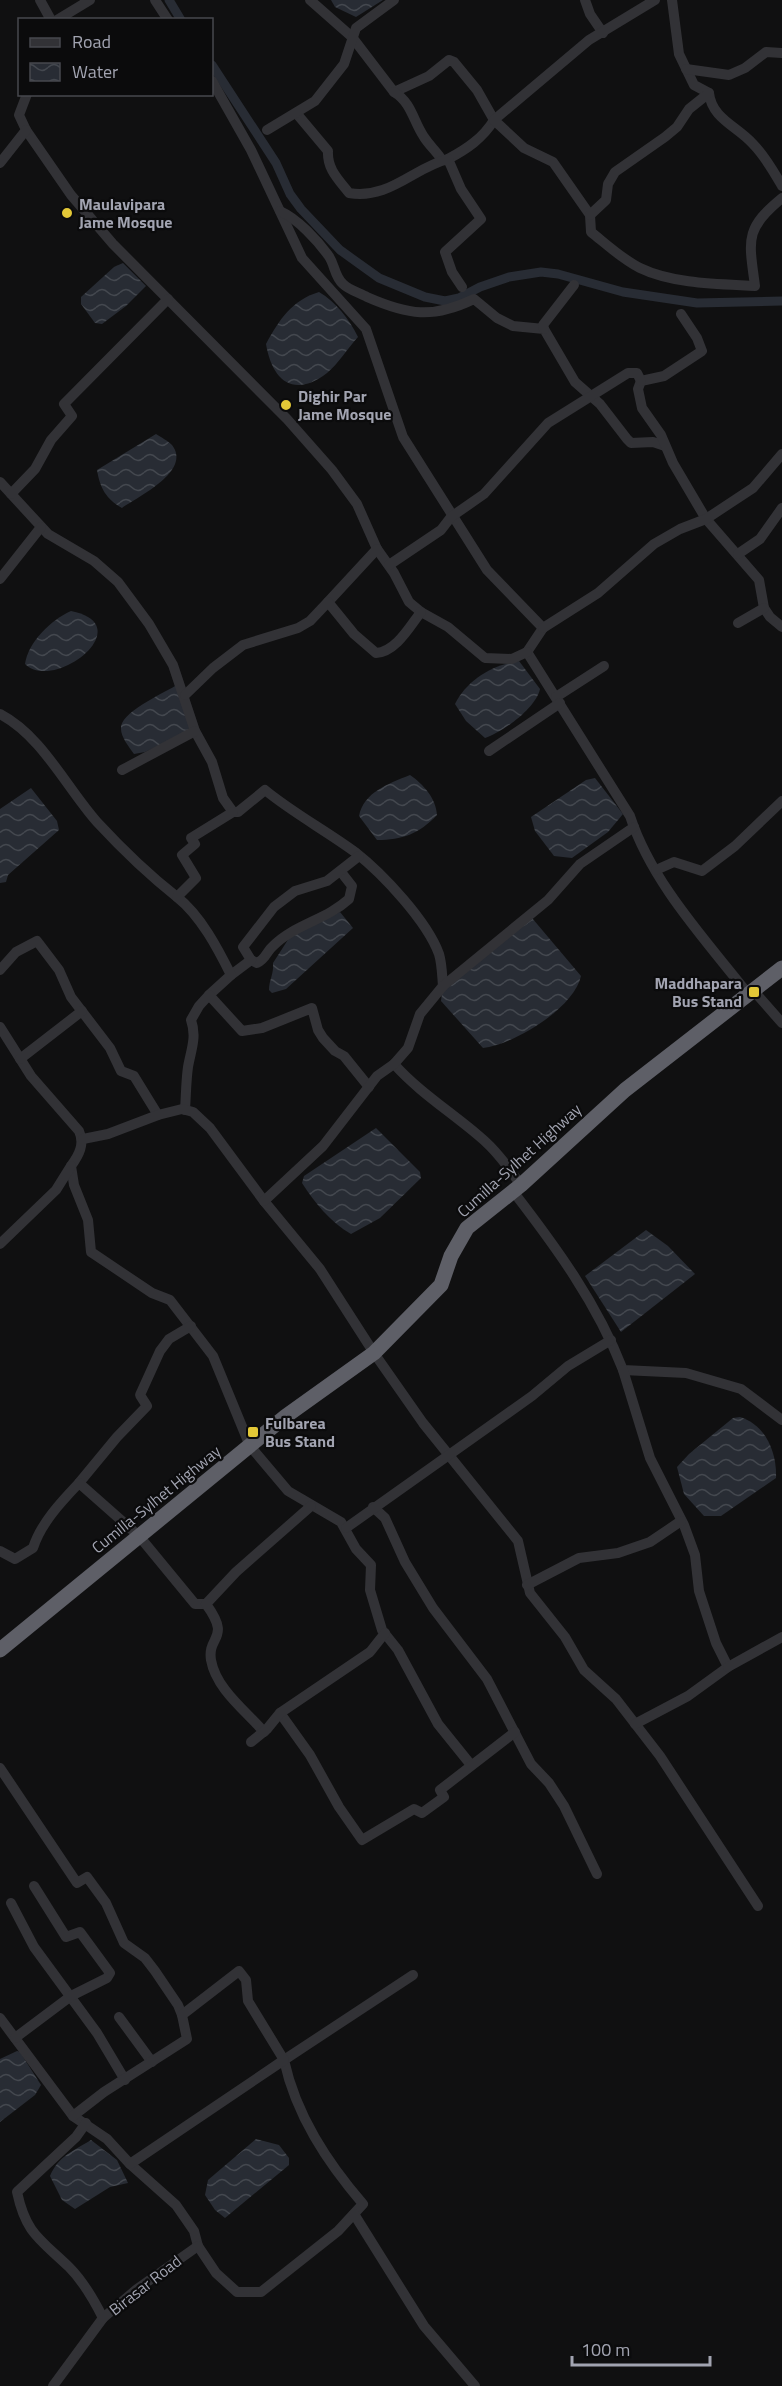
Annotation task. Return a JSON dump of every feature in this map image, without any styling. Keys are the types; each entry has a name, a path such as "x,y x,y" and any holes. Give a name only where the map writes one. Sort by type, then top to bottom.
{"highway":[{"name":"Cumilla-Sylhet Highway","path":"0,1650 250,1446 374,1353 441,1285 451,1256 467,1228 517,1188 625,1090 782,968"}],"street":[{"path":"40,0 50,18"},
{"path":"60,18 90,0"},
{"path":"155,0 167,18"},
{"path":"310,0 352,37 394,92 404,101 418,121 424,138 446,159 461,189 481,219 445,252 452,272 462,287"},
{"path":"267,130 297,114 315,101 344,64 356,28 394,0"},
{"path":"585,0 590,14 603,33"},
{"path":"297,114 328,151 331,170 349,193 366,195 377,193 472,145 487,132 494,120 536,82 603,33 655,0"},
{"path":"672,0 678,54 694,85 709,93"},
{"path":"686,69 729,75 746,68 766,52 782,53"},
{"path":"394,92 429,76 449,60 454,62 477,90 494,120 524,148 553,162 590,215 591,232 639,267 657,274 700,282 755,285 751,232 758,221 782,198"},
{"path":"213,83 251,150 302,258 366,329 403,437 451,517 486,570 543,628"},
{"path":"709,93 710,101 719,118 743,133 756,146 782,186"},
{"path":"590,215 606,200 608,184 615,172 676,127 689,109 709,93"},
{"path":"26,96 19,115 26,130 70,195 113,244 313,447 357,504 377,549 389,565 401,591 421,612 444,625 485,658 512,659 527,652 543,628 598,593 654,544 680,529 706,519 753,488 782,454"},
{"path":"0,163 26,130"},
{"path":"280,212 290,216 329,256 342,284 400,311 418,314 434,313 474,299 497,318 513,326 544,329"},
{"path":"574,285 543,325 544,329 575,382 600,404 631,443 653,442 666,446"},
{"path":"11,494 35,469 51,440 72,416 64,404 168,299"},
{"path":"641,381 664,376 702,351 698,338 681,314"},
{"path":"389,565 441,530 451,517 483,494 548,423 628,373 636,372 641,381 639,389 642,408 666,446 706,519 759,580 764,608 770,617 782,627"},
{"path":"0,482 48,534 94,561 118,582 166,651 185,695 195,731 212,762 223,798 233,812"},
{"path":"738,554 760,539 782,508"},
{"path":"0,579 41,527"},
{"path":"185,695 213,668 243,645 298,628 328,602 377,549"},
{"path":"328,602 354,634 376,653 382,653 398,642 421,612"},
{"path":"738,622 764,608"},
{"path":"527,652 630,816 639,843 678,903 751,992 782,1023"},
{"path":"489,751 604,666"},
{"path":"0,714 19,724 97,822 151,877 189,909 222,954 231,975"},
{"path":"122,770 195,731"},
{"path":"177,897 196,878 182,855 195,844 191,838 233,812 238,812 265,790 360,856 402,900 432,940 439,955 443,986"},
{"path":"656,870 674,862 702,871 729,848 735,846 782,801"},
{"path":"264,1201 323,1146 377,1076 394,1064 408,1048 420,1014 443,986 548,900 580,864 634,827"},
{"path":"341,872 352,886 349,899 327,915 302,924 272,947 263,960 257,963 251,960 243,947 274,907 296,891 327,881 360,856"},
{"path":"0,970 16,952 37,941 59,970 71,997 110,1048 111,1055 121,1071 134,1076 158,1115"},
{"path":"185,1110 188,1067 194,1045 194,1029 191,1020 208,995 251,960"},
{"path":"208,995 242,1030 262,1028 312,1008 318,1030 323,1038 335,1051 344,1056 369,1088"},
{"path":"20,1059 82,1011"},
{"path":"0,1027 20,1059 54,1104 79,1131 82,1139 78,1156 56,1190 0,1244"},
{"path":"394,1064 413,1084 481,1137 500,1156 517,1188 563,1256 611,1340 623,1370 650,1458 695,1555 699,1591 708,1620 728,1667"},
{"path":"82,1139 108,1134 158,1115 185,1110 193,1112 210,1128 264,1201 320,1269 374,1353 448,1456 518,1541 530,1593 566,1637 584,1670 616,1699 660,1756 758,1906"},
{"path":"71,1166 74,1185 88,1220 91,1251 152,1293 170,1300 213,1356 250,1446 288,1491 310,1506 341,1522 346,1528 356,1549 371,1565 370,1590 385,1633 398,1650 438,1724 471,1765"},
{"path":"0,1551 15,1559 33,1548 37,1536 47,1522 117,1437 147,1406 140,1395 160,1350 169,1339 191,1326"},
{"path":"346,1528 532,1396 568,1366 611,1340"},
{"path":"623,1370 686,1373 741,1389 781,1417"},
{"path":"80,1483 139,1536 195,1604 206,1604 236,1572 310,1506"},
{"path":"373,1507 385,1518 405,1562 433,1608 487,1679 531,1764 549,1783 564,1806 597,1874"},
{"path":"527,1584 579,1558 618,1553 650,1542 681,1521"},
{"path":"206,1604 218,1624 219,1635 211,1657 216,1674 229,1693 264,1732"},
{"path":"250,1742 264,1732 280,1713 370,1652 385,1633"},
{"path":"635,1724 688,1696 728,1667 782,1637"},
{"path":"280,1713 310,1755 339,1807 362,1840 414,1809 422,1813 444,1797 440,1790 444,1785 515,1732"},
{"path":"0,1768 77,1883 87,1877 106,1903 124,1943 145,1958 178,2005 182,2015 187,2039 73,2116"},
{"path":"15,2038 71,1996 107,1978 110,1973 80,1932 66,1937 34,1886"},
{"path":"11,1903 34,1947 71,1996 125,2080"},
{"path":"0,2018 73,2116 107,2139 130,2164 176,2205 194,2230 198,2246 226,2285 237,2292 261,2292 307,2257 363,2204 314,2139 288,2078 284,2061 248,2001 246,1980 239,1971 182,2015"},
{"path":"130,2164 413,1975"},
{"path":"119,2017 152,2062"},
{"path":"86,2123 76,2137 17,2192 22,2216 27,2225 76,2276 104,2318"},
{"path":"354,2214 424,2326 475,2386"},
{"name":"Birasar Road","path":"53,2386 104,2318 137,2289 198,2246"}],"water":[{"path":"331,0 383,0 356,17 335,7"},
{"path":"123,263 146,286 126,306 102,324 95,323 81,304 81,297 114,267"},
{"path":"319,292 342,312 358,337 327,373 315,381 294,385 279,376 273,367 266,344 287,312 301,300"},
{"path":"156,434 172,445 176,455 175,464 161,482 122,508 105,492 97,470"},
{"path":"71,611 90,618 97,629 95,642 85,654 71,664 54,670 38,671 25,664 31,648 48,626"},
{"path":"519,661 540,689 537,696 518,718 485,738 466,721 455,704 466,688 481,675 499,666"},
{"path":"175,686 191,730 145,752 134,754 122,735 122,723 134,710"},
{"path":"410,775 428,792 437,815 424,827 410,835 377,840 359,816 362,808 378,790"},
{"path":"595,778 623,814 608,832 572,858 554,856 535,831 531,817 586,780"},
{"path":"31,788 57,821 59,830 8,875 6,882 0,883 0,809"},
{"path":"340,912 353,928 286,989 272,993 269,990 273,963 291,935"},
{"path":"532,918 581,976 576,988 555,1012 511,1040 483,1048 441,1001 442,992"},
{"path":"376,1128 420,1172 421,1178 380,1218 351,1234 324,1212 302,1183 304,1176"},
{"path":"646,1230 668,1246 695,1274 621,1332 585,1276"},
{"path":"740,1417 757,1426 768,1441 774,1459 776,1478 721,1516 704,1516 684,1494 677,1467 689,1454 733,1418"},
{"path":"17,2051 20,2052 41,2085 35,2095 0,2122 0,2059"},
{"path":"256,2139 279,2145 289,2158 289,2165 225,2218 215,2210 205,2195 208,2180"},
{"path":"91,2140 117,2160 128,2183 110,2187 75,2209 62,2200 50,2176 62,2158"}],"waterway":[{"path":"169,0 180,18"},
{"path":"213,67 276,163 290,194 301,209 340,250 379,278 425,297 445,301 459,298 480,287 509,277 541,272 558,274 623,292 697,303 782,301"}],"place":[{"name":"Maulavipara Jame Mosque","path":"67,213"},
{"name":"Dighir Par Jame Mosque","path":"286,405"},
{"name":"Maddhapara Bus Stand","path":"754,992"},
{"name":"Fulbarea Bus Stand","path":"253,1432"}]}
